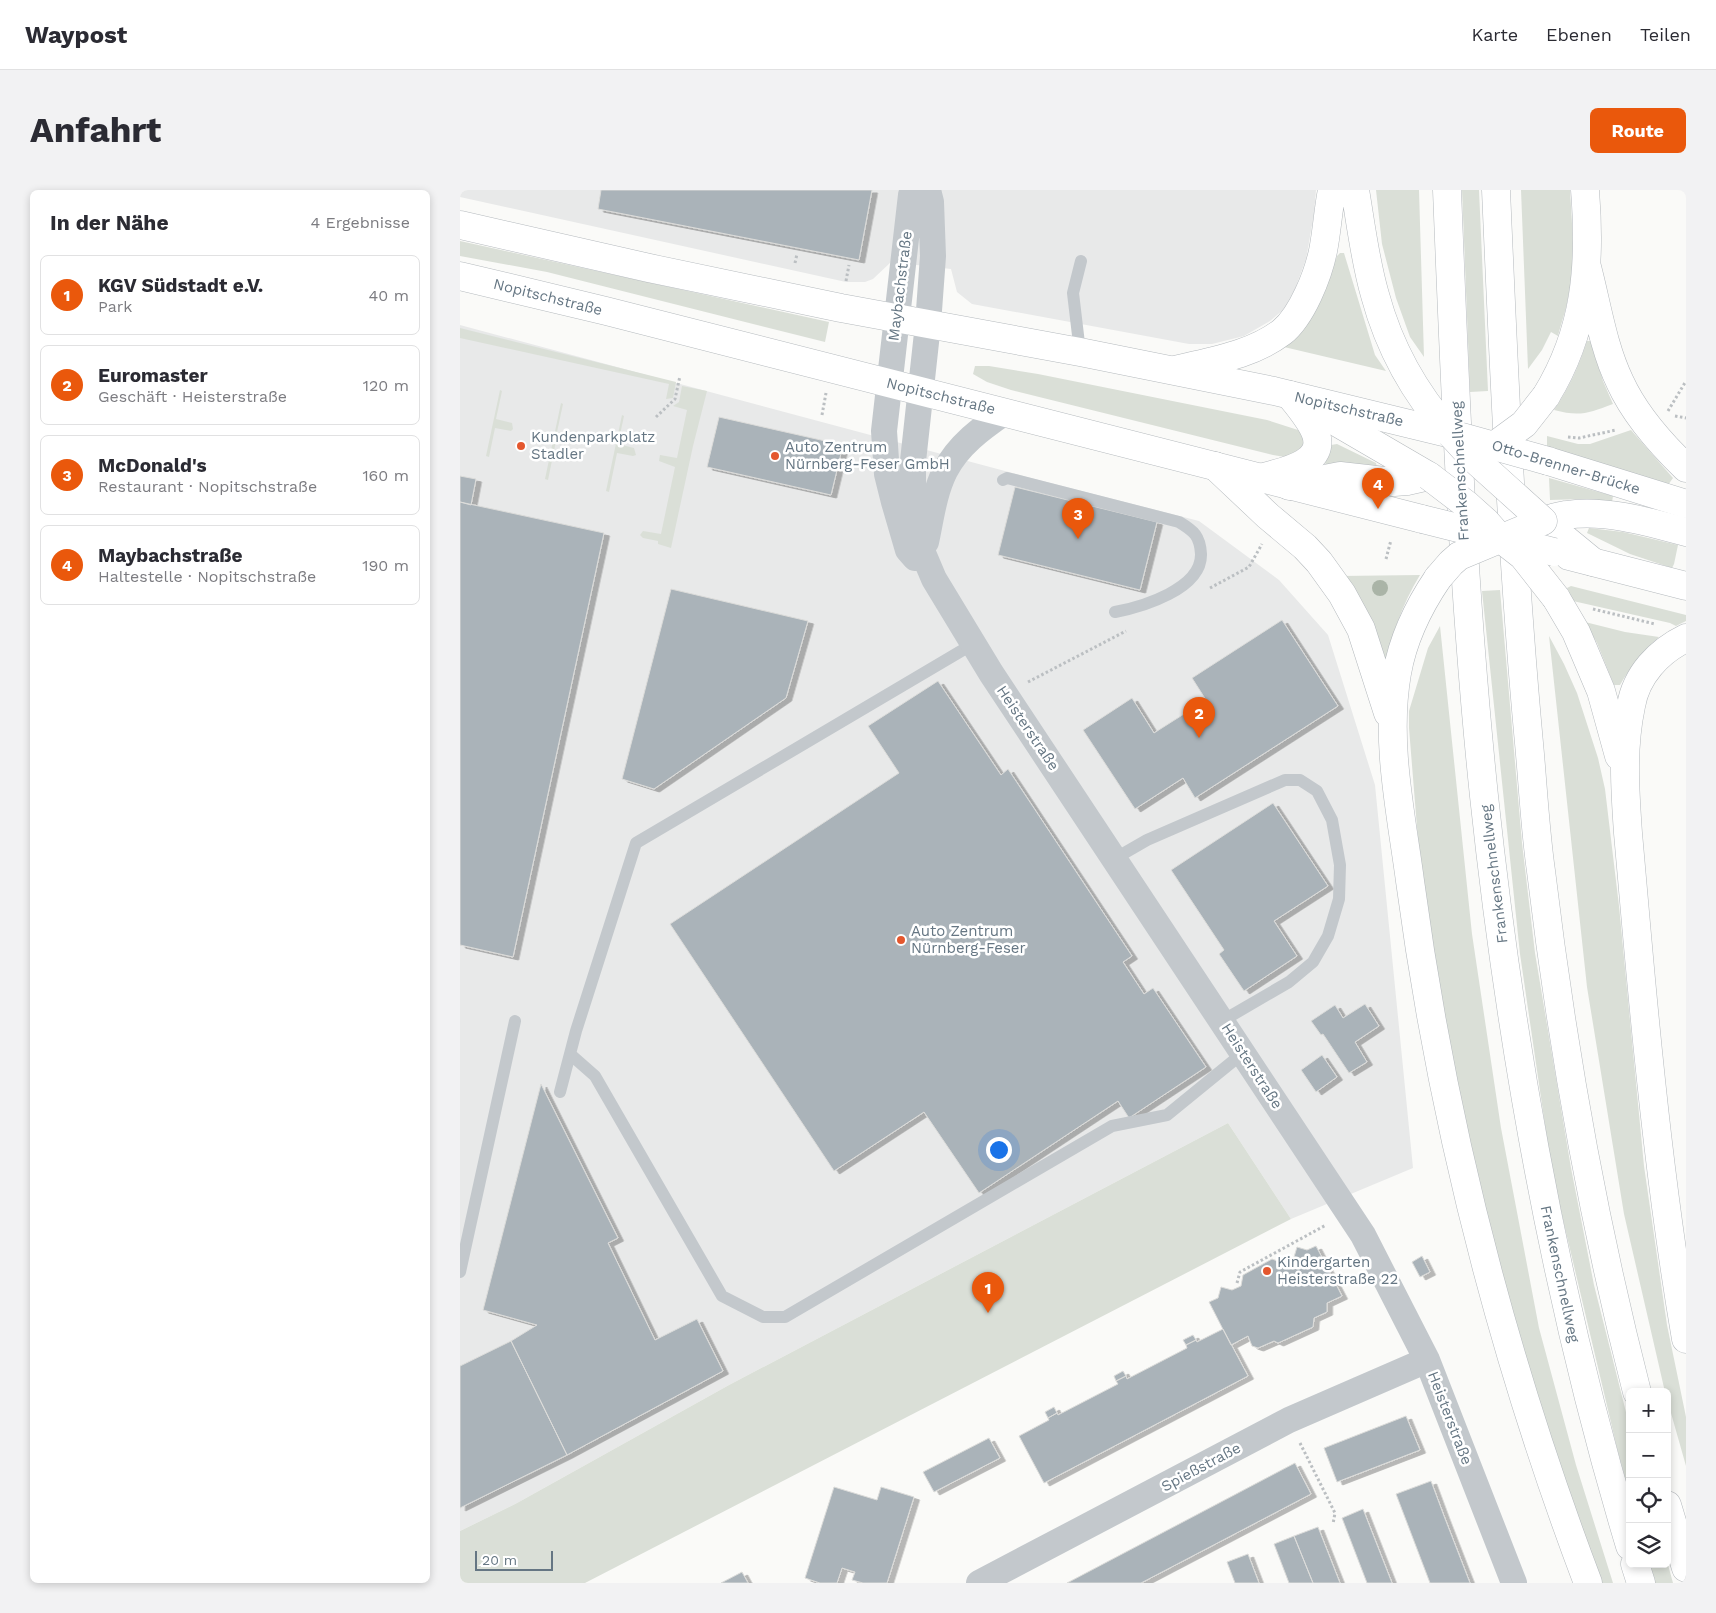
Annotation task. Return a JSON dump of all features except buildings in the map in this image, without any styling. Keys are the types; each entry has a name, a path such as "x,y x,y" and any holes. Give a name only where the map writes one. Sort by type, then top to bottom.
{"main road":[{"path":"1175,370 1238,354 1255,347 1283,331 1302,307 1315,278 1323,250 1332,190"},
{"path":"1355,190 1369,273 1375,296 1395,350 1415,388 1436,417 1451,434 1483,451 1550,530 1593,562 1686,586"},
{"name":"Frankenschnellweg","path":"1447,190 1455,388 1467,598 1484,795 1501,935 1519,1061 1556,1263 1609,1478 1626,1533"},
{"path":"1496,190 1518,624 1540,870 1570,1070 1596,1214 1636,1388"},
{"path":"1289,486 1340,476 1394,482 1423,475 1483,451 1524,424 1546,396 1564,361 1573,338 1584,294 1587,267 1586,190"},
{"name":"Nopitschstraße","path":"460,225 658,270 896,319 1175,370 1416,424 1451,434"},
{"path":"1587,267 1604,337 1620,382 1652,433 1686,468"},
{"name":"Nopitschstraße","path":"460,276 1500,538"},
{"path":"1290,395 1423,475 1473,511 1500,538 1523,556 1556,598 1576,632 1601,691 1624,774"},
{"path":"1260,478 1306,462 1314,456 1318,447 1313,428 1290,395"},
{"name":"Otto-Brenner-Brücke","path":"1483,451 1548,461 1686,504"},
{"path":"1215,466 1268,516 1285,528 1305,547 1319,562 1342,594 1361,628 1393,729"},
{"path":"1588,1583 1525,1404 1460,1166 1418,945 1395,766 1393,729 1397,671 1406,639 1428,593 1444,570 1459,556 1500,538 1550,530 1566,515 1603,515 1686,532"},
{"path":"1685,639 1660,654 1648,667 1639,682 1631,704 1624,774 1656,1135 1686,1339"},
{"path":"1671,1518 1686,1568"},
{"path":"1636,1568 1641,1583"}],"street":[{"name":"Maybachstraße","path":"889,383 911,195 914,190"},
{"name":"Maybachstraße","path":"928,190 931,202 933,256 928,324"},
{"name":"Heisterstraße","path":"928,324 913,461 913,497 924,553 934,579 973,644 1362,1235 1427,1360 1514,1583"},
{"name":"Heisterstraße","path":"889,383 884,431 887,474 901,532 908,550 934,579"},
{"path":"924,553 938,487 945,470 975,434 1005,412"},
{"name":"Spießstraße","path":"979,1583 1289,1420 1427,1360"}],"lane":[{"path":"1080,261 1073,293 1080,352"},
{"path":"1003,480 1007,478 1179,522 1193,530 1201,543 1201,560 1197,571 1190,580 1179,589 1150,602 1115,612"},
{"path":"560,1092 605,936 636,843 973,644"},
{"path":"1114,858 1147,840 1285,780 1300,780 1317,791 1332,820 1340,865 1339,899 1328,936 1313,962 1289,982 1222,1020"},
{"path":"460,1272 516,1020"},
{"path":"570,1054 595,1076 722,1296 763,1317 785,1317 1112,1126 1167,1115 1243,1053"}],"path":[{"path":"795,263 797,254"},
{"path":"656,417 675,399 680,376"},
{"path":"1667,414 1686,381"},
{"path":"1386,559 1391,540"},
{"path":"1556,598 1671,628 1685,639"},
{"path":"1237,1284 1240,1272 1348,1212"},
{"path":"1289,1420 1335,1514 1333,1524"}],"shaded area":[{"path":"460,190 1316,190 1306,259 1295,289 1284,309 1270,321 1244,336 1212,344 1189,344 972,304 957,292 951,269 891,262 873,279 865,282 846,282 460,197"},
{"path":"1376,190 1419,190 1424,357 1410,337 1396,298 1382,244"},
{"path":"1462,190 1479,190 1488,391 1470,392"},
{"path":"1521,190 1570,190 1572,230 1572,271 1566,308 1558,336 1551,332 1542,350 1528,369"},
{"path":"460,241 829,322 825,342 547,272 460,256"},
{"path":"1340,253 1344,253 1375,355 1386,371 1284,347 1304,327 1318,306 1337,256"},
{"path":"460,325 1027,477 1199,521 1279,580 1328,635 1375,785 1413,1168 1291,1219 1228,1123 729,1385 517,1503 460,1531"},
{"path":"460,328 676,382 673,398 666,399 669,384 460,338"},
{"path":"1587,341 1591,341 1603,381 1613,404 1578,414 1554,410 1573,377"},
{"path":"975,366 989,366 1038,374 1267,420 1298,430 1305,436 1305,449 1285,457 1273,455 1011,390 987,382 973,374"},
{"path":"682,386 707,391 671,548 658,544 658,541 643,538 640,535 643,531 661,534 675,467 659,461 660,455 677,458 687,410 673,406 679,402"},
{"path":"500,390 502,391 496,419 512,423 513,429 511,431 495,428 489,457 486,456"},
{"path":"561,403 563,404 557,432 573,436 575,443 556,441 548,480 545,479"},
{"path":"622,415 624,416 618,444 634,448 636,455 617,453 609,492 606,491"},
{"path":"1631,430 1673,478 1668,485 1547,447 1547,436 1578,444 1590,444"},
{"path":"1337,444 1376,463 1377,468 1327,467 1325,463 1331,445"},
{"path":"1549,478 1613,496 1612,502 1584,499 1550,500"},
{"path":"1589,528 1623,532 1678,545 1674,564 1672,568 1630,554 1587,533"},
{"path":"1420,575 1398,620 1383,669 1340,576"},
{"path":"1571,586 1686,615 1686,621 1676,626 1670,623 1573,601 1567,588"},
{"path":"1500,590 1522,843 1535,953 1571,1168 1594,1285 1626,1412 1626,1481 1552,1173 1520,954 1482,591"},
{"path":"1585,622 1625,632 1659,637 1628,671 1620,685 1614,685 1597,643"},
{"path":"1440,626 1472,934 1501,1128 1539,1328 1576,1465 1613,1583 1600,1583 1523,1360 1458,1105 1419,852 1409,728 1409,711 1428,648"},
{"path":"1549,636 1577,693 1598,758 1605,789 1619,906 1644,1166 1667,1325 1686,1417 1686,1466 1671,1413 1671,1388 1664,1388 1624,1214 1587,987"},
{"path":"1228,1123 1291,1219 585,1583 460,1583 460,1531 517,1503 729,1385"},
{"path":"1650,1568 1669,1568 1673,1583 1654,1583"}],"place":[{"name":"Kundenparkplatz Stadler","path":"521,446"},
{"name":"Auto Zentrum Nürnberg-Feser GmbH","path":"775,456"},
{"name":"Maybachstraße","path":"1378,509"},
{"name":"McDonald's","path":"1078,539"},
{"name":"Euromaster","path":"1199,738"},
{"name":"Auto Zentrum Nürnberg-Feser","path":"901,940"},
{"name":"Kindergarten Heisterstraße 22","path":"1267,1271"},
{"name":"KGV Südstadt e.V.","path":"988,1313"}]}
